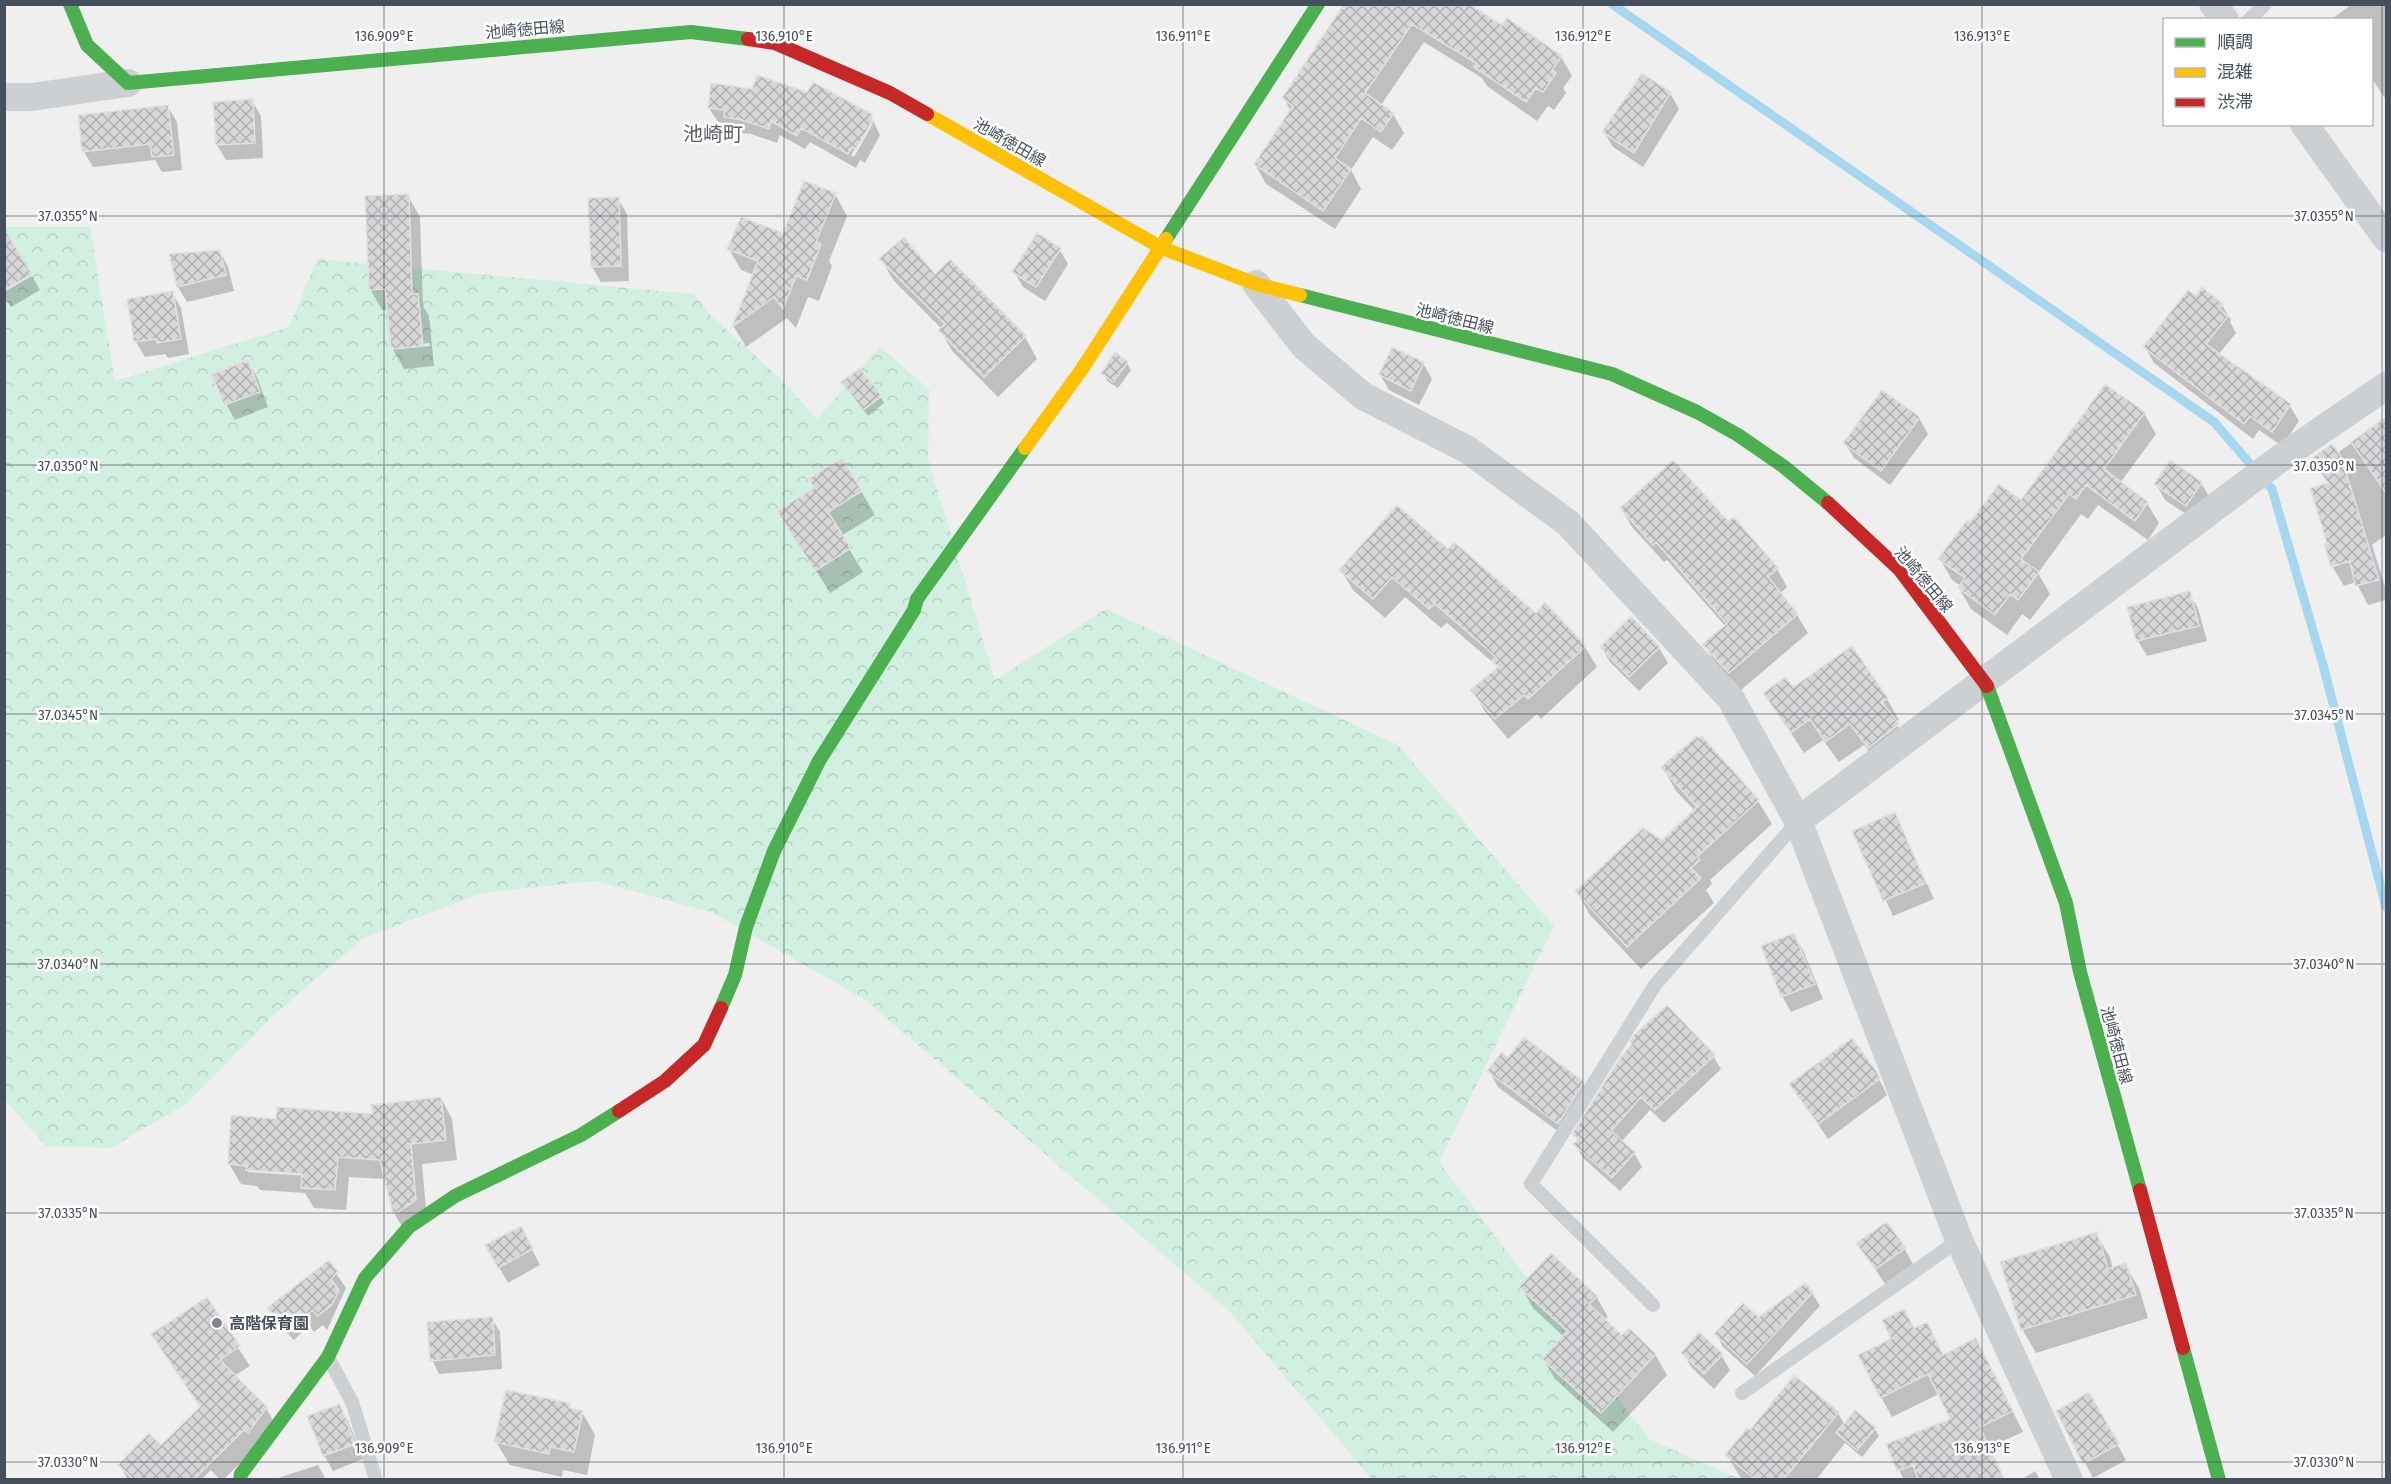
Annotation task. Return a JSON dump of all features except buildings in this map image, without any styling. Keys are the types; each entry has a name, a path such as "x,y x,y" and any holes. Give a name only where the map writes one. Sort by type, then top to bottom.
{"main road":[{"path":"70,4 87,45 128,82"},
{"path":"240,1479 241,1474 328,1357 365,1278 409,1227 454,1196 581,1135 665,1081 704,1045 735,975 746,927 774,851 819,761 914,610 917,599 1082,369 1318,4"},
{"name":"池崎徳田線","path":"128,82 691,32 775,43 890,93 1162,248 1256,284 1611,374 1697,412 1738,435 1783,466 1825,500 1900,570 1985,681 2066,903 2080,972 2219,1479"}],"street":[{"path":"2213,4 2224,18"},
{"path":"4,98 32,98 128,82"},
{"path":"2305,126 2386,238"},
{"path":"1256,284 1304,346 1363,396 1468,450 1568,523 1731,699 1798,821 1959,1240 2069,1479"},
{"path":"1798,821 2278,460 2386,386"}],"lane":[{"path":"2251,18 2265,4"},
{"path":"1653,1305 1531,1184 1655,985 1798,821"},
{"path":"1742,1393 1959,1240"},
{"path":"328,1357 352,1402 376,1479"}],"green space":[{"path":"4,227 90,227 115,381 289,327 317,259 694,294 711,316 779,377 817,419 880,346 929,390 928,459 995,680 1106,609 1398,745 1554,926 1439,1162 1649,1439 1740,1479 1372,1479 1229,1311 864,999 711,912 595,881 482,893 364,938 274,1015 187,1103 111,1148 46,1146 4,1099"}],"waterway":[{"path":"1612,4 2214,422 2272,489 2323,665 2386,907"}],"traffic: fast":[{"path":"70,4 87,45 128,83 691,32 748,39"},
{"path":"1166,239 1318,4"},
{"path":"1300,295 1612,374 1697,412 1738,435 1783,466 1828,503"},
{"path":"721,1008 735,975 746,927 774,851 819,761 914,610 917,599 1025,448"},
{"path":"1987,686 2066,903 2080,972 2140,1190"},
{"path":"240,1480 241,1474 328,1357 365,1278 409,1227 455,1196 581,1135 619,1111"},
{"path":"2183,1348 2219,1480"}],"traffic: slow":[{"path":"927,114 1162,248 1256,284 1300,295"},
{"path":"1025,448 1082,369 1166,239"}],"traffic: jam":[{"path":"748,39 775,43 890,93 927,114"},
{"path":"1828,503 1900,570 1987,686"},
{"path":"619,1111 665,1081 704,1045 721,1008"},
{"path":"2140,1190 2183,1348"}],"place":[{"name":"高階保育園","path":"217,1323"}],"district":[{"name":"池崎町","path":"713,134"}]}
